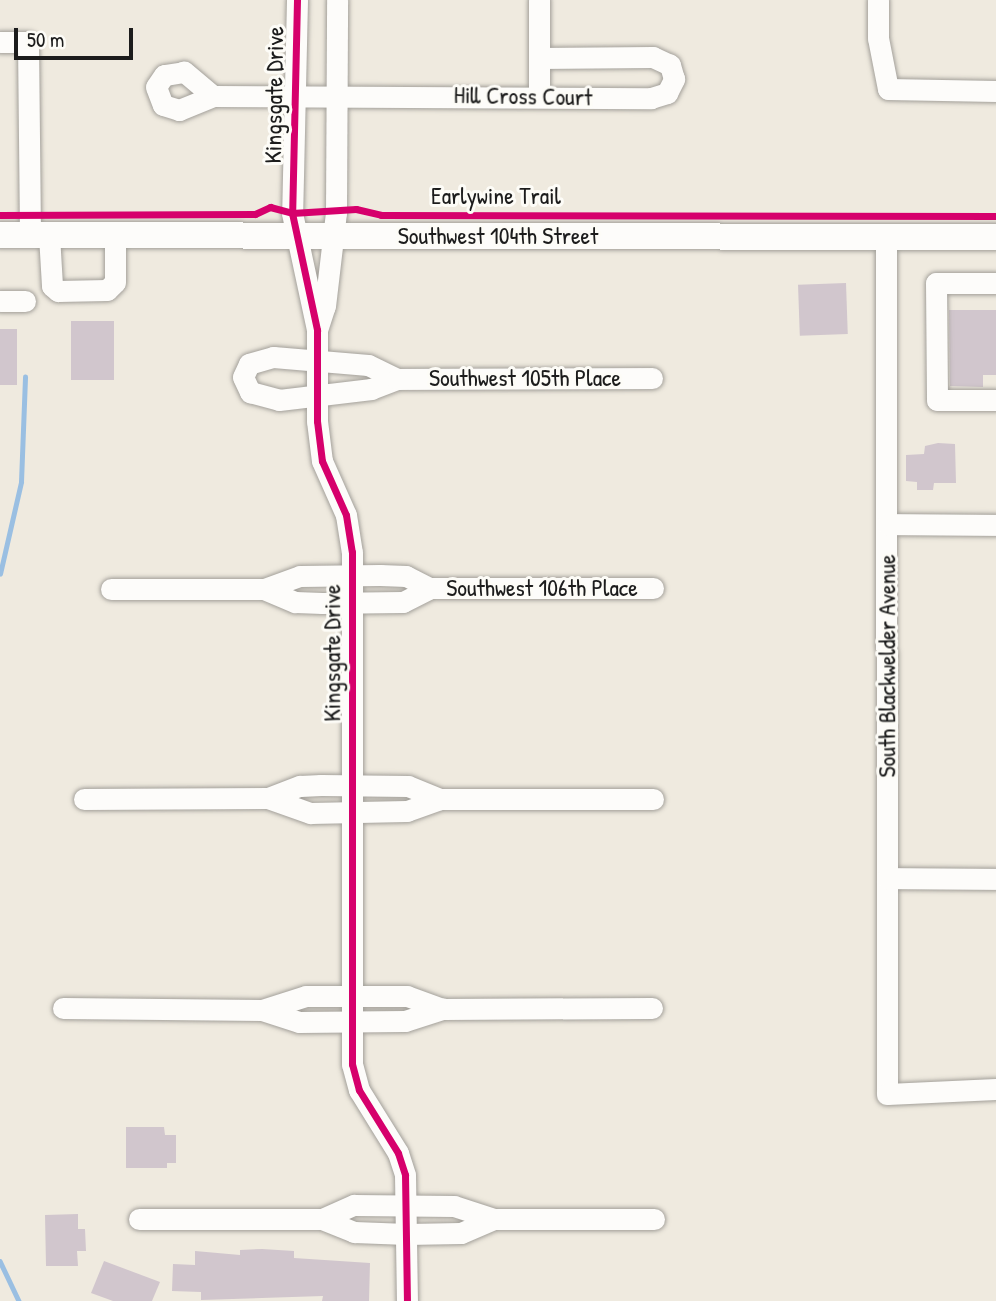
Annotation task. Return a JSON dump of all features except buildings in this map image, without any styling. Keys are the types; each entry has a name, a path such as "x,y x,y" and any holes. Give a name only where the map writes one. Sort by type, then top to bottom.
{"main road":[{"name":"Southwest 104th Street","path":"0,235 996,236"}],"street":[{"name":"Kingsgate Drive","path":"297,0 292,95 296,236 317,330 317,394 322,461 346,515 351,576 351,1022 354,1077 369,1111 398,1153 407,1206 407,1301"},
{"name":"Kingsgate Drive","path":"317,330 326,306 334,235 337,0"},
{"path":"538,0 539,94"},
{"path":"878,0 878,38 888,89 996,91"},
{"path":"0,42 28,42 39,235 52,286 58,291 107,290 115,282 115,235"},
{"name":"Hill Cross Court","path":"213,96 539,94 660,97 674,79 667,62 653,57 539,58"},
{"name":"South Blackwelder Avenue","path":"886,236 887,1094 996,1089"},
{"path":"996,283 936,283 937,400 996,400"},
{"path":"0,301 25,301"},
{"name":"Southwest 105th Place","path":"397,379 368,365 263,358 248,364 243,377 257,396 279,400 371,389 397,379 652,378"},
{"path":"887,524 996,524"},
{"name":"Southwest 106th Place","path":"111,589 264,589 300,576 406,576 430,588 653,588"},
{"name":"Southwest 106th Place","path":"264,589 295,602 351,603 403,602 430,588"},
{"path":"84,799 268,797 300,786 351,785 408,786 440,799"},
{"path":"268,797 299,811 351,812 407,811 440,799 653,799"},
{"path":"887,878 996,879"},
{"path":"261,1010 297,997 351,996 407,996 443,1009"},
{"path":"63,1008 261,1010 299,1023 405,1021 443,1009 652,1008"},
{"path":"322,1219 348,1206 454,1206 494,1219 654,1219"},
{"path":"139,1219 322,1219 354,1232 407,1234 461,1233 494,1219"}],"waterway":[{"path":"0,574 21,482 25,377"},
{"path":"0,1261 19,1301"}],"cycle path":[{"path":"297,0 292,213 317,330 317,421 322,461 346,515 352,552 352,1064 359,1090 398,1153 405,1175 407,1301"},
{"name":"Earlywine Trail","path":"0,215 255,214 270,207 292,213 356,209 381,215 996,216"}]}
